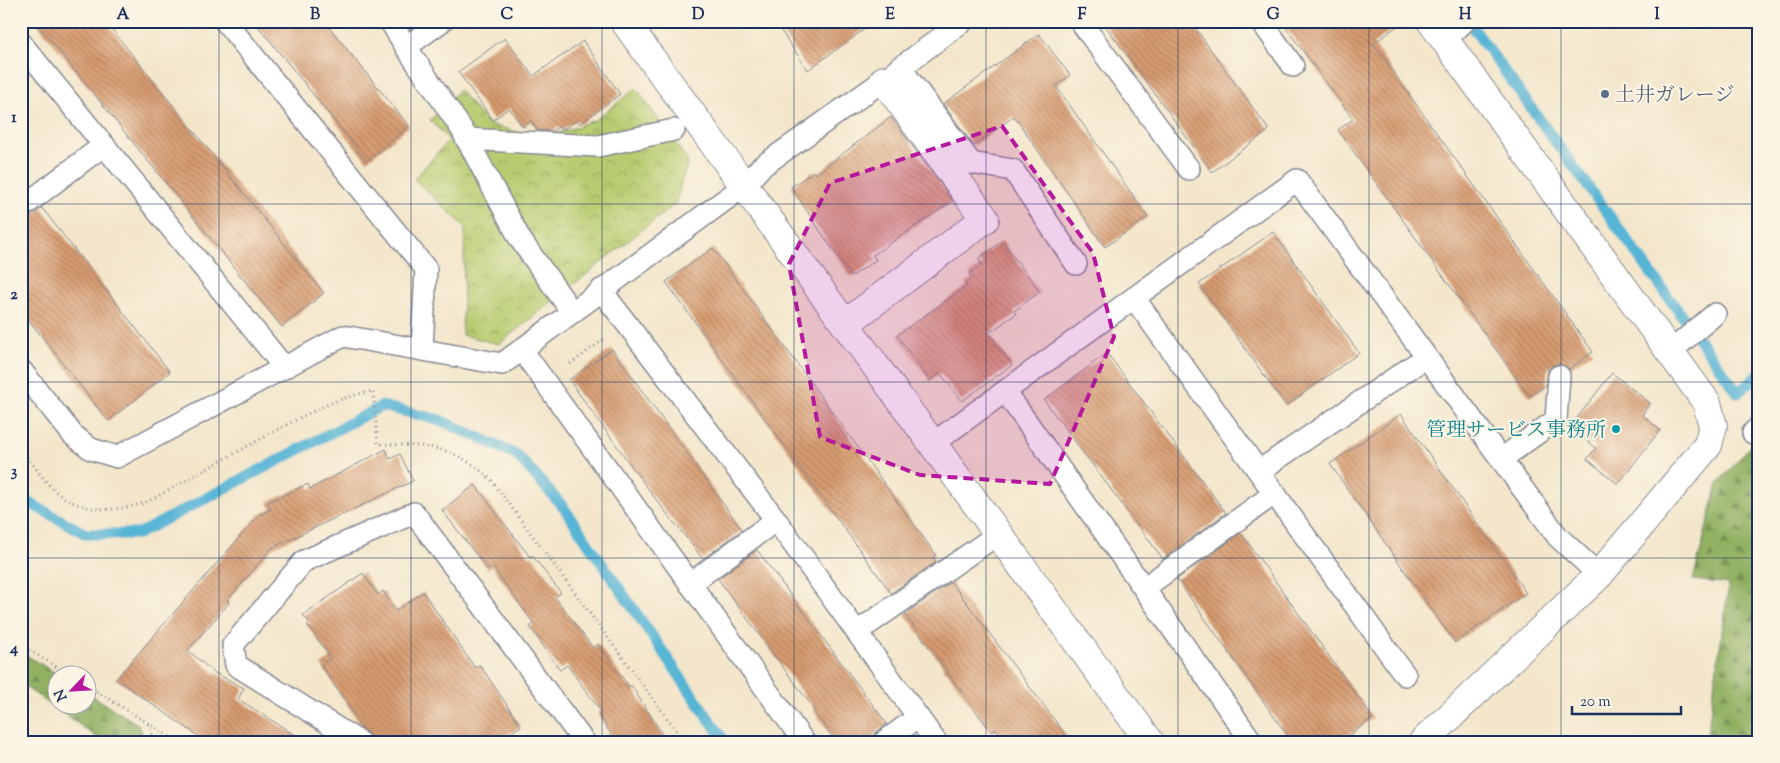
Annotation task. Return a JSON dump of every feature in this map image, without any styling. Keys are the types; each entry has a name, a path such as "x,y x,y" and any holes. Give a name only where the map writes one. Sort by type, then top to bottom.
{"street":[{"path":"624,21 1150,742"},
{"path":"1423,742 1599,575 1708,445 1713,426 1707,403 1675,348 1448,29"},
{"path":"845,324 985,219 892,74"}],"lane":[{"path":"225,21 426,269 422,350"},
{"path":"390,21 466,138 520,239 572,312"},
{"path":"406,47 442,21"},
{"path":"21,370 73,435 91,449 117,457 344,336 502,364 744,186 761,167 963,21"},
{"path":"1080,21 1189,169"},
{"path":"1261,21 1293,66"},
{"path":"21,43 283,368"},
{"path":"892,74 971,163 1013,170 1076,264"},
{"path":"466,138 598,146 674,130"},
{"path":"21,208 104,145"},
{"path":"932,444 1297,180 1558,537 1599,575"},
{"path":"601,290 776,520 936,742"},
{"path":"1134,298 1405,675"},
{"path":"1675,348 1715,314"},
{"path":"522,350 804,742"},
{"path":"1259,470 1426,357"},
{"path":"1501,459 1556,420 1559,376"},
{"path":"1005,391 1252,742"},
{"path":"1144,588 1275,493"},
{"path":"359,742 236,664 232,645 304,562 414,513 584,742"},
{"path":"690,584 776,520"},
{"path":"857,632 998,534"},
{"path":"884,742 918,717"}],"path":[{"path":"545,382 625,323"},
{"path":"21,449 47,483 60,495 78,505 115,510 129,508 149,501 334,401 357,394 373,392 378,444 431,447 448,451 477,467 487,476 685,742"},
{"path":"21,645 55,666"},
{"path":"98,692 178,742"},
{"path":"148,723 155,742"}],"highlighted area":[{"path":"1002,126 1093,253 1114,337 1050,484 920,475 820,437 789,264 830,183"}],"green space":[{"path":"636,88 688,161 675,204 499,344 462,335 465,227 414,179 449,140 430,120 459,90 488,124 542,139 595,120"},
{"path":"1759,436 1759,742 1706,742 1729,584 1693,580 1718,483"},
{"path":"21,652 48,668 48,703 21,684"},
{"path":"98,699 139,725 145,742 104,742 67,716 98,716"}],"building":[{"path":"35,21 105,21 324,293 282,327"},
{"path":"254,21 324,21 409,126 367,161"},
{"path":"774,21 876,21 808,70"},
{"path":"1102,21 1190,21 1269,130 1212,172"},
{"path":"1281,21 1404,21 1373,44 1593,352 1569,369 1560,364 1553,365 1548,369 1546,385 1530,397 1338,130 1353,119"},
{"path":"1039,34 1070,75 1056,86 1148,217 1105,247 1014,116 974,146 943,104"},
{"path":"505,38 533,76 583,41 620,94 580,124 577,120 562,130 559,126 552,131 537,130 531,121 523,127 509,108 493,120 458,72"},
{"path":"891,117 953,201 873,255 876,260 851,277 791,187 814,171 816,174"},
{"path":"42,208 170,372 108,421 21,310 21,220 29,218"},
{"path":"1273,232 1359,353 1286,406 1199,284"},
{"path":"1002,241 1040,292 1014,311 1016,314 989,333 1012,365 962,401 940,373 930,381 897,335 967,286 965,283 972,278 969,274 982,264 978,259"},
{"path":"713,248 936,555 933,557 936,562 891,593 666,282"},
{"path":"612,349 742,530 703,559 654,497 569,380"},
{"path":"1107,353 1226,513 1163,559 1044,400"},
{"name":"管理サービス事務所","path":"1612,373 1650,403 1642,415 1660,430 1618,484 1587,459 1596,448 1570,427"},
{"path":"1401,414 1526,593 1455,643 1330,464"},
{"path":"386,449 390,459 400,454 413,481 272,548 227,601 229,603 188,650 213,672 244,688 238,699 306,742 207,742 116,679 259,515 271,509 268,502 308,484 310,489"},
{"path":"475,485 530,557 532,555 561,593 555,597 593,648 598,644 629,687 631,685 667,742 616,742 598,714 601,711 567,665 560,670 530,627 534,624 492,566 488,570 442,510"},
{"path":"1241,533 1373,718 1340,742 1292,742 1177,579"},
{"path":"757,550 887,724 876,732 872,742 836,742 814,709 718,579"},
{"path":"363,573 378,595 383,591 396,611 423,592 475,668 480,665 521,726 497,742 372,742 370,736 364,730 321,665 331,658 307,625 310,623 303,615"},
{"path":"951,582 1071,742 1005,742 996,729 992,732 974,709 905,614"}],"waterway":[{"path":"1468,21 1738,393 1759,374"},
{"path":"21,496 24,500 86,534 138,534 382,406 440,420 517,455 564,508 725,742"}],"place":[{"name":"土井ガレージ","path":"1605,94"},
{"name":"管理サービス事務所","path":"1616,429"}]}
